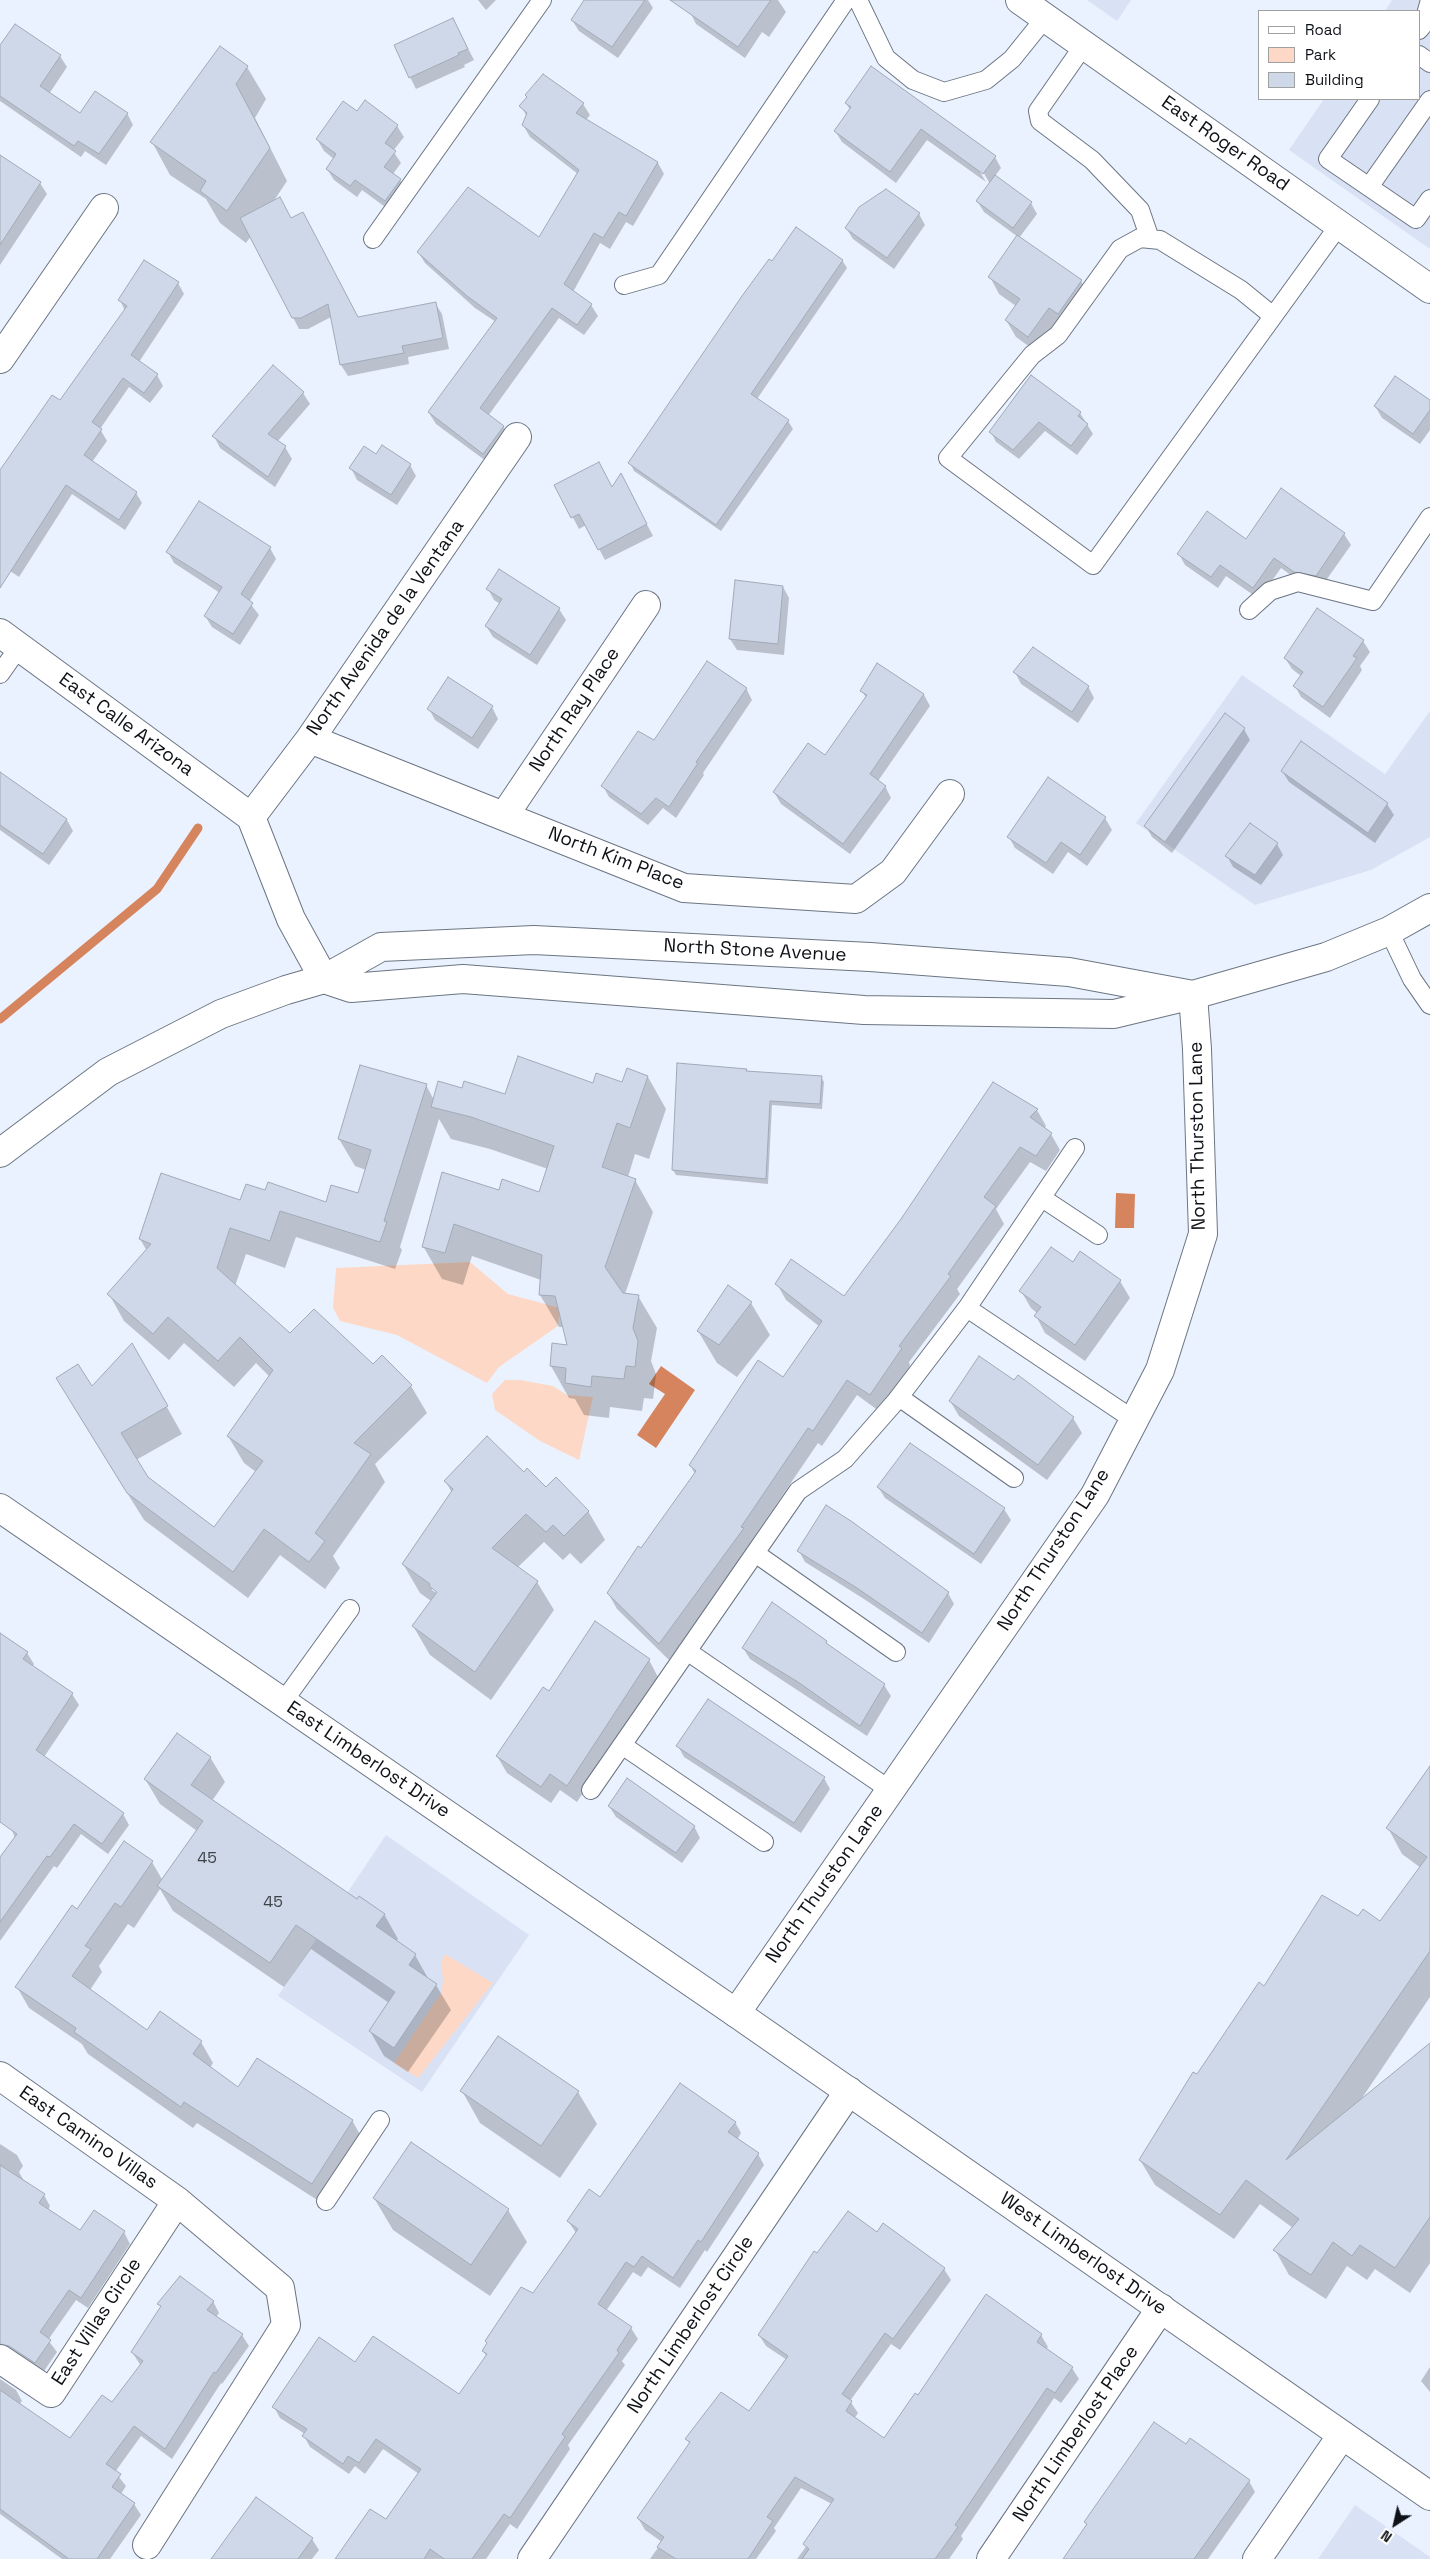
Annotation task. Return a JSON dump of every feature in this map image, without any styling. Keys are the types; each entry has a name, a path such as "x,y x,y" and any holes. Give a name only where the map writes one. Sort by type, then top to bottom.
{"street":[{"name":"East Roger Road","path":"1030,6 1430,287"},
{"path":"0,359 104,208"},
{"name":"North Avenida de la Ventana","path":"252,817 310,739 517,437"},
{"name":"North Ray Place","path":"504,816 646,605"},
{"name":"East Calle Arizona","path":"10,640 252,817"},
{"name":"North Kim Place","path":"310,739 684,888 856,899 893,872 950,794"},
{"path":"252,817 291,918 324,979"},
{"name":"North Stone Avenue","path":"324,979 352,988 463,979 864,1010 1114,1014 1193,995 1326,957 1389,931 1430,908"},
{"name":"North Stone Avenue","path":"0,1153 108,1072 221,1014 286,990 324,979 381,947 534,940 870,957 1069,972 1193,995"},
{"name":"North Thurston Lane","path":"736,2013 1095,1495 1160,1370 1203,1234 1197,1048 1193,995"},
{"name":"East Limberlost Drive","path":"0,1508 736,2013"},
{"name":"West Limberlost Drive","path":"736,2013 1430,2495"},
{"name":"East Camino Villas","path":"0,2076 177,2201 280,2288 286,2325 147,2545"},
{"name":"North Limberlost Circle","path":"532,2559 849,2092"},
{"name":"East Villas Circle","path":"0,2358 51,2393 177,2201"},
{"name":"North Limberlost Place","path":"991,2559 1161,2308"},
{"path":"1257,2559 1342,2435"}],"lane":[{"path":"374,240 542,0"},
{"path":"624,285 659,275 846,0"},
{"path":"858,0 886,58 912,80 944,92 986,80 1012,59 1030,6"},
{"path":"1420,28 1430,0"},
{"path":"1084,45 1038,111 1040,121 1092,160 1140,210 1150,239"},
{"path":"1369,100 1328,159 1416,219 1430,200"},
{"path":"1369,187 1430,100"},
{"path":"1273,316 1241,290 1160,240 1140,238 1120,249 1058,335 1032,355 948,458 1093,565 1340,224"},
{"path":"1248,610 1270,591 1298,582 1373,601 1430,517"},
{"path":"0,674 10,640"},
{"path":"1389,931 1412,978 1430,1005"},
{"path":"591,1790 798,1491 845,1459 899,1397 967,1308 1075,1148"},
{"path":"1042,1198 1098,1235"},
{"path":"967,1308 1134,1420"},
{"path":"899,1397 1014,1478"},
{"path":"755,1553 896,1652"},
{"path":"283,1702 350,1609"},
{"path":"687,1651 890,1790"},
{"path":"622,1745 764,1842"},
{"path":"326,2201 380,2120"}],"shaded area":[{"path":"1087,0 1131,0 1117,21"},
{"path":"1392,0 1430,0 1430,249 1289,150 1323,100 1420,100 1420,10 1386,10"},
{"path":"1242,675 1385,774 1430,711 1430,837 1371,870 1255,905 1136,823"},
{"path":"1116,1193 1135,1194 1134,1228 1115,1228"},
{"path":"661,1366 695,1390 656,1448 637,1435 665,1394 649,1384"},
{"path":"386,1835 529,1935 422,2092 278,1996"},
{"path":"1355,2505 1430,2557 1430,2559 1318,2559"}],"green space":[{"path":"470,1262 508,1294 560,1308 558,1326 499,1367 487,1383 397,1335 340,1321 333,1308 336,1268"},
{"path":"505,1380 520,1380 553,1386 567,1395 593,1397 579,1460 540,1441 495,1410 492,1394"},
{"path":"445,1954 493,1983 418,2078 394,2063 441,1993 443,1981 441,1962"}],"building":[{"path":"584,0 645,0 612,47 571,20"},
{"path":"670,0 771,0 738,47"},
{"path":"453,18 468,49 409,78 394,45"},
{"path":"15,24 61,55 40,86 80,113 95,91 128,113 99,154 78,141 74,146 0,96 0,45"},
{"path":"220,46 248,66 236,84 270,148 227,211 200,191 206,181 150,142"},
{"path":"871,66 996,156 983,174 921,129 890,172 834,131 851,107 845,103"},
{"path":"543,74 584,103 576,113 658,162 626,216 619,212 603,238 594,233 564,284 592,304 577,325 552,308 480,408 504,426 483,454 428,412 497,318 467,296 417,252 468,187 539,237 579,170 522,125 527,113 519,106 527,97 525,95"},
{"path":"365,100 398,125 385,143 396,151 384,167 401,179 385,201 355,180 350,186 326,169 336,154 316,139 343,101 357,111"},
{"path":"0,155 41,182 0,245"},
{"path":"995,175 1032,202 1013,228 976,201"},
{"path":"886,189 920,213 887,258 845,228 859,207"},
{"path":"280,197 291,218 303,212 358,317 436,302 443,338 402,346 404,353 340,365 328,304 301,318 292,318 240,218"},
{"path":"796,227 843,260 751,394 789,420 716,525 628,463 742,296 769,259 772,261"},
{"path":"1017,235 1082,280 1058,314 1049,308 1028,337 1005,320 1020,299 988,277"},
{"path":"144,260 179,282 131,355 158,374 144,393 123,378 92,422 102,429 84,455 137,492 119,520 66,485 0,588 0,470 52,395 60,400 127,306 118,300"},
{"path":"273,365 304,392 268,434 286,446 268,477 212,436"},
{"path":"1031,375 1081,412 1078,416 1088,424 1071,446 1039,422 1013,450 989,432"},
{"path":"1395,376 1430,400 1430,410 1413,434 1374,406"},
{"path":"382,445 411,464 391,495 349,468 364,446 376,454"},
{"path":"599,462 612,487 621,473 647,524 598,550 579,514 571,518 554,485"},
{"path":"1281,488 1345,533 1316,576 1294,572 1274,558 1253,588 1220,565 1211,577 1177,554 1207,511 1246,539"},
{"path":"199,501 271,547 241,594 253,603 233,634 204,616 222,587 166,552"},
{"path":"499,569 560,608 530,655 485,626 502,599 486,589"},
{"path":"735,580 783,586 778,644 729,639"},
{"path":"1317,608 1364,640 1353,656 1357,658 1323,707 1293,686 1303,672 1284,658"},
{"path":"1033,647 1089,686 1072,712 1013,672"},
{"path":"707,661 747,688 696,762 698,763 669,807 656,798 641,814 601,786 638,731 654,740"},
{"path":"877,663 924,694 870,774 886,786 843,844 773,792 808,743 825,755 867,695 860,691"},
{"path":"448,677 493,706 472,738 427,709"},
{"path":"1225,713 1245,728 1165,842 1144,826"},
{"path":"1301,741 1388,803 1368,833 1281,771"},
{"path":"0,772 67,819 43,854 0,825"},
{"path":"1048,777 1106,817 1080,855 1061,842 1046,863 1007,837"},
{"path":"1250,823 1278,843 1255,875 1225,856"},
{"path":"518,1056 593,1083 596,1073 622,1082 627,1068 648,1076 630,1128 617,1123 602,1167 636,1179 605,1267 623,1293 639,1295 633,1328 638,1341 635,1367 626,1366 624,1379 592,1376 591,1387 565,1383 566,1368 550,1366 552,1343 567,1345 555,1296 539,1295 542,1255 454,1224 445,1253 422,1247 442,1172 499,1190 502,1179 539,1192 554,1146 471,1117 431,1107 438,1081 462,1088 464,1081 505,1094"},
{"path":"677,1063 747,1069 746,1071 822,1076 820,1104 770,1101 766,1179 672,1170"},
{"path":"360,1065 427,1084 384,1221 387,1222 380,1242 280,1211 270,1241 230,1228 217,1268 290,1333 314,1309 373,1364 382,1355 412,1385 354,1443 371,1454 315,1533 325,1541 309,1562 264,1529 233,1572 127,1493 56,1378 78,1364 92,1386 132,1343 168,1406 121,1433 148,1477 214,1527 263,1461 227,1436 273,1370 240,1337 218,1361 168,1317 153,1334 107,1294 151,1244 139,1239 161,1173 240,1200 246,1184 265,1190 268,1182 326,1202 331,1185 358,1193 371,1150 338,1139"},
{"path":"993,1082 1038,1109 1030,1117 1052,1133 1036,1156 1020,1147 984,1197 996,1206 948,1274 951,1276 899,1346 902,1348 870,1395 847,1380 813,1431 808,1428 741,1527 744,1528 659,1644 607,1593 638,1546 641,1548 696,1471 689,1465 758,1360 783,1377 822,1321 775,1284 791,1259 844,1296 901,1219"},
{"path":"1051,1247 1073,1262 1080,1251 1121,1280 1075,1345 1034,1316 1041,1307 1019,1291"},
{"path":"728,1285 752,1302 719,1345 697,1331"},
{"path":"979,1356 1014,1380 1018,1375 1074,1417 1038,1465 949,1401"},
{"path":"487,1436 524,1472 527,1468 546,1487 556,1477 589,1511 564,1536 553,1525 546,1532 526,1514 492,1548 538,1581 475,1672 412,1626 437,1592 429,1586 430,1584 402,1564 453,1489 444,1481"},
{"path":"910,1443 1005,1508 974,1554 877,1487"},
{"path":"826,1505 949,1592 922,1633 857,1588 797,1551"},
{"path":"772,1602 885,1684 860,1726 798,1682 742,1648"},
{"path":"595,1621 650,1659 567,1786 550,1774 541,1787 496,1756 543,1687 549,1691"},
{"path":"0,1633 28,1652 23,1659 73,1693 36,1750 124,1813 102,1844 74,1824 50,1857 47,1856 0,1922 0,1857 17,1834 0,1822"},
{"path":"708,1699 825,1777 794,1823 676,1746"},
{"path":"177,1733 211,1757 191,1785 357,1899 359,1896 385,1914 376,1926 416,1954 409,1965 437,1984 394,2048 369,2031 395,1992 296,1925 270,1963 157,1886 203,1821 144,1779"},
{"path":"1430,1766 1430,1951 1286,2160 1430,2043 1430,2217 1395,2268 1360,2245 1352,2256 1333,2242 1311,2275 1273,2250 1299,2219 1246,2180 1220,2215 1139,2160 1193,2072 1197,2074 1259,1982 1264,1986 1322,1895 1358,1916 1363,1909 1380,1921 1427,1857 1386,1828"},
{"path":"627,1778 695,1826 676,1853 608,1806"},
{"path":"124,1841 153,1861 121,1907 115,1903 85,1946 91,1949 72,1976 147,2030 160,2011 202,2041 193,2054 238,2087 257,2058 353,2120 312,2184 184,2102 181,2107 74,2032 76,2028 15,1987 72,1905 77,1909"},
{"path":"498,2036 579,2091 541,2146 460,2091"},
{"path":"680,2083 736,2122 728,2132 759,2153 701,2242 698,2240 673,2278 642,2256 634,2267 626,2262 598,2304 632,2327 617,2350 619,2353 562,2434 565,2437 510,2518 504,2514 472,2559 444,2559 430,2549 424,2559 335,2559 370,2509 386,2519 421,2469 376,2439 359,2463 348,2456 343,2464 302,2436 307,2429 272,2407 319,2337 355,2362 373,2336 459,2394 487,2354 482,2351 487,2343 485,2341 521,2287 533,2293 578,2229 567,2221 589,2189 600,2197"},
{"path":"411,2142 509,2209 471,2265 373,2198"},
{"path":"0,2165 45,2194 39,2203 80,2230 94,2210 125,2231 81,2298 69,2290 40,2332 51,2340 35,2363 9,2346 0,2344"},
{"path":"848,2211 877,2232 883,2223 945,2268 893,2339 885,2333 842,2394 852,2401 846,2411 884,2438 915,2393 918,2395 986,2294 1042,2334 1037,2342 1073,2367 1055,2393 1047,2388 955,2525 958,2527 935,2559 802,2559 809,2549 803,2544 834,2499 795,2477 767,2517 773,2521 748,2559 676,2559 657,2547 664,2537 637,2518 690,2442 685,2439 721,2392 749,2411 788,2356 758,2335 814,2251 817,2253"},
{"path":"180,2276 214,2301 207,2310 243,2334 216,2373 214,2372 165,2449 134,2426 106,2464 121,2474 112,2487 135,2503 97,2559 69,2559 0,2509 0,2390 70,2438 102,2395 112,2402 143,2361 131,2352 161,2306 157,2304"},
{"path":"1154,2422 1186,2444 1190,2438 1250,2480 1194,2559 1063,2559 1087,2524 1084,2522"},
{"path":"256,2497 313,2538 298,2559 211,2559"}],"waterway":[{"path":"0,1019 157,889 198,828"}]}
